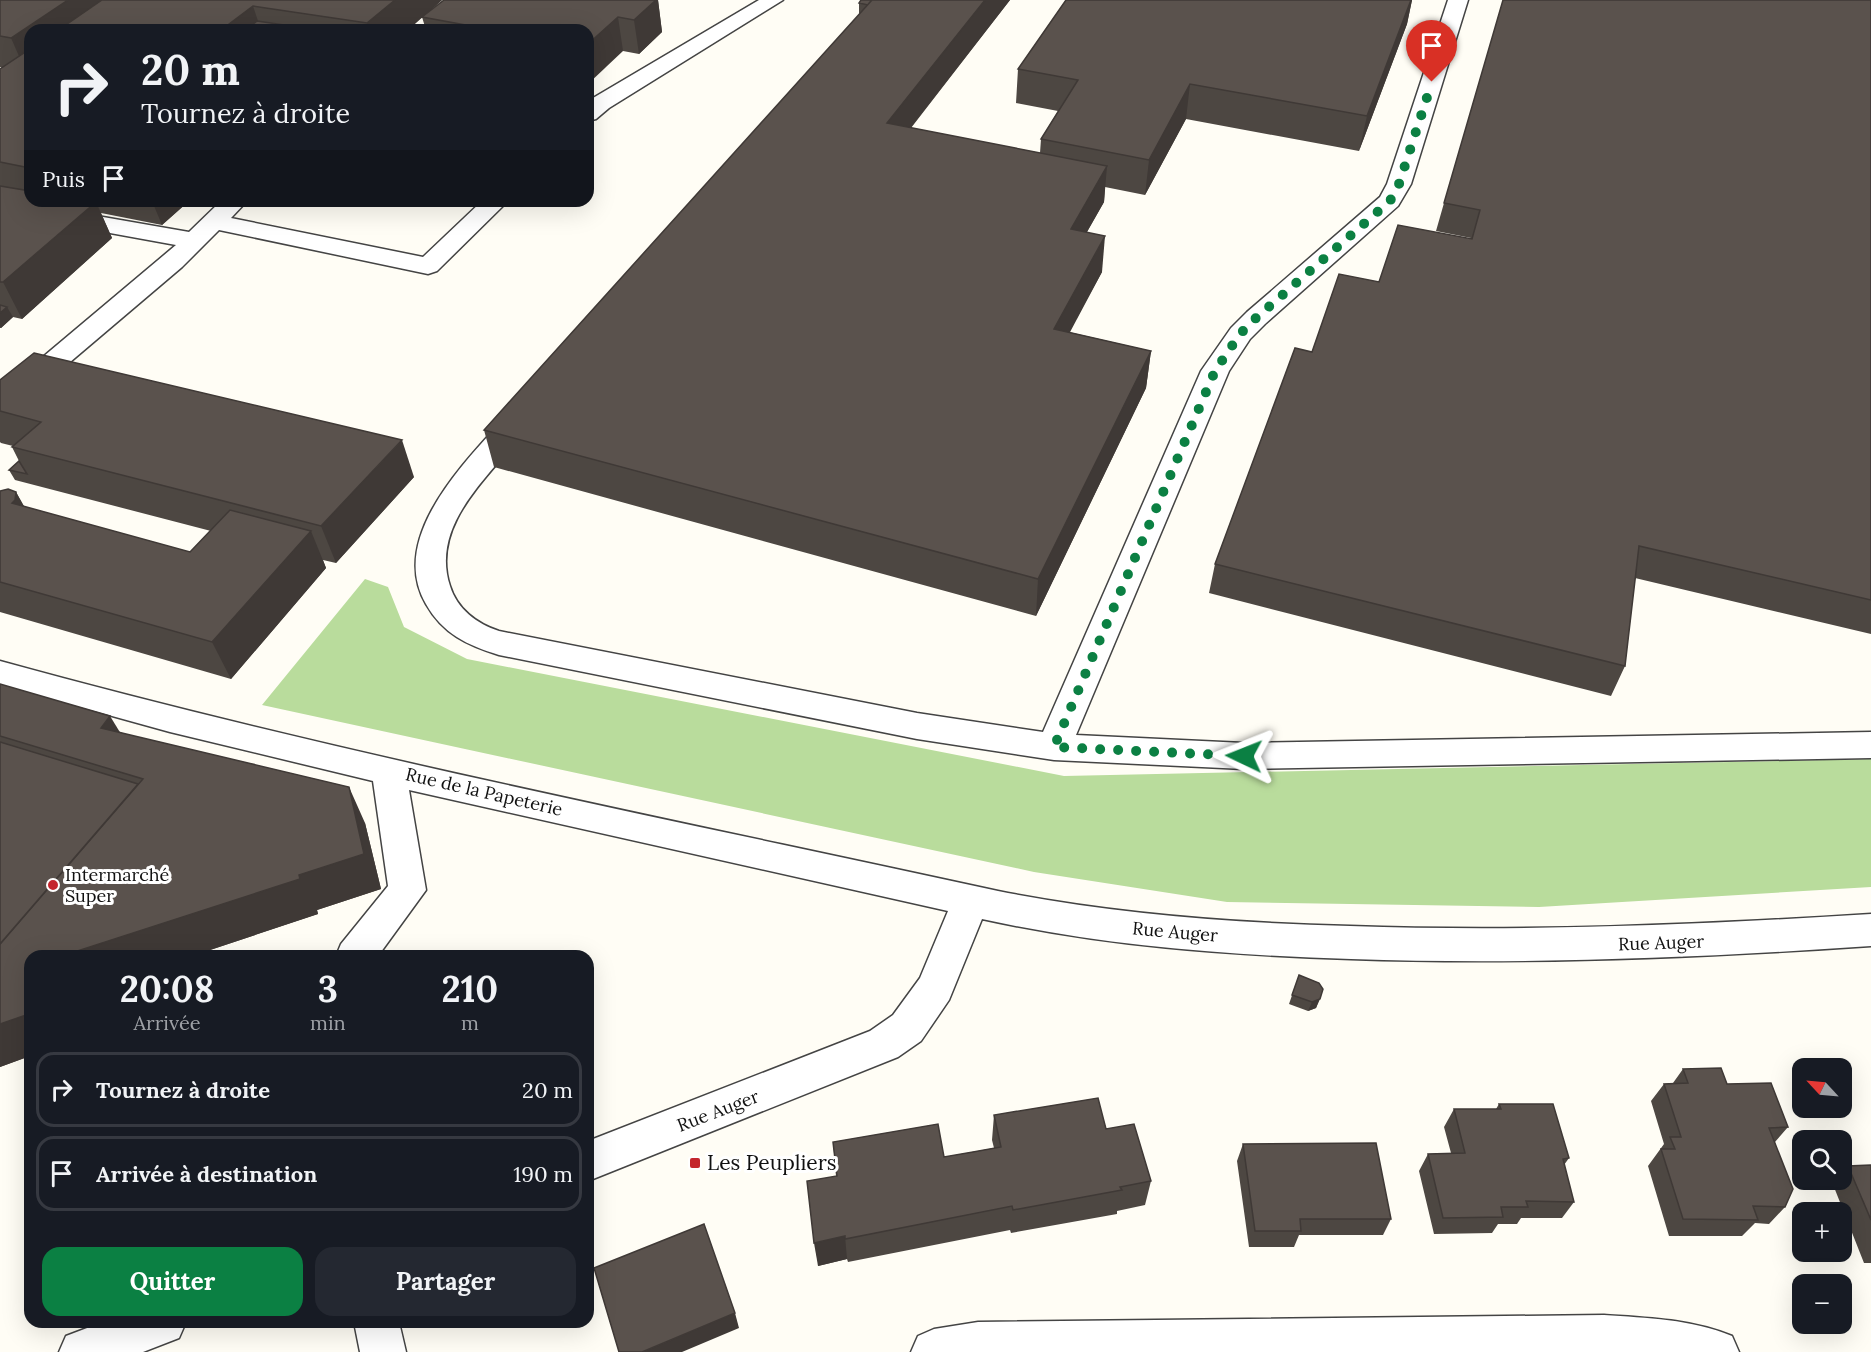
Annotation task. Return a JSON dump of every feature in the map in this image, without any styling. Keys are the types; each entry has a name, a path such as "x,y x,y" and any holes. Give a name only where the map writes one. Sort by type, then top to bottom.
{"street":[{"path":"594,109 773,0"},
{"path":"1054,747 1215,371 1240,334 1256,318 1390,201 1399,184 1458,0"},
{"path":"0,206 195,241"},
{"path":"0,407 195,241 229,207"},
{"path":"214,222 428,266 490,207"},
{"path":"536,398 465,483 434,537 428,562 433,588 446,613 469,632 499,643 905,724 995,740 1054,747 1244,756 1871,745"},
{"name":"Rue de la Papeterie","path":"0,673 83,697 389,771 971,901"},
{"path":"360,950 407,890 389,771"},
{"name":"Rue Auger","path":"594,1159 884,1044 907,1028 921,1011 947,962 971,901 1123,927 1311,942 1392,945 1601,945 1724,941 1871,930"},
{"path":"82,1352 147,1328"},
{"path":"378,1328 383,1352"},
{"path":"934,1352 978,1345 1604,1338 1674,1343 1716,1352"}],"green space":[{"path":"365,579 388,587 404,627 467,659 1064,776 1871,759 1871,887 1539,907 1227,902 1034,872 262,705"}],"building":[{"path":"0,0 68,0 32,24 24,24 24,29 11,38 0,36"},
{"path":"102,0 395,0 367,23 253,6 229,24 67,24"},
{"path":"444,0 656,0 634,20 618,17 594,39 594,24 460,24 422,17"},
{"path":"861,0 872,0 868,5 859,3"},
{"path":"872,0 985,0 887,123 1107,166 1071,229 1105,236 1054,329 1151,351 1038,579 484,430"},
{"path":"1066,0 1411,0 1367,116 1190,84 1149,160 1041,139 1078,80 1018,69"},
{"path":"1503,0 1871,0 1871,600 1639,546 1625,666 1215,564 1295,348 1312,352 1339,274 1379,282 1398,225 1472,239 1480,210 1444,203"},
{"path":"257,21 277,24 253,24"},
{"path":"24,53 24,167 0,162 0,69"},
{"path":"0,186 24,190 24,207 90,207 3,282 0,282"},
{"path":"0,305 7,307 0,313"},
{"path":"34,353 402,440 321,526 12,447 41,422 0,411 0,380"},
{"path":"19,461 27,474 9,470"},
{"path":"8,489 16,492 12,503 190,552 230,510 311,531 212,642 0,582 0,491"},
{"path":"0,684 110,716 101,728 349,787 364,854 299,875 300,879 81,950 24,950 24,1016 0,1024 0,944 143,779 0,736"},
{"path":"0,742 138,784 0,944"},
{"path":"1299,975 1319,983 1323,989 1320,999 1312,1002 1292,995"},
{"path":"1721,1068 1727,1084 1771,1083 1788,1127 1769,1128 1792,1186 1785,1207 1753,1206 1758,1220 1683,1219 1661,1149 1675,1149 1670,1137 1681,1137 1664,1084 1688,1083 1683,1069"},
{"path":"1098,1098 1106,1129 1134,1124 1151,1181 1120,1187 1122,1190 1013,1210 1012,1206 814,1243 807,1181 837,1176 833,1142 938,1124 944,1157 1001,1147 994,1115"},
{"path":"1499,1104 1553,1104 1569,1158 1563,1159 1574,1202 1526,1201 1528,1207 1501,1207 1503,1217 1443,1218 1428,1154 1465,1153 1454,1109 1501,1109"},
{"path":"1376,1143 1391,1219 1300,1219 1301,1231 1255,1231 1243,1144"},
{"path":"1871,1165 1871,1220 1852,1175 1852,1166"},
{"path":"704,1224 735,1313 642,1352 619,1352 594,1268"}],"place":[{"name":"Intermarché Super","path":"53,885"},
{"name":"Les Peupliers","path":"695,1163"}],"route":[{"path":"1244,756 1054,747 1215,371 1226,352 1256,318 1390,201 1399,184 1432,82"}]}
